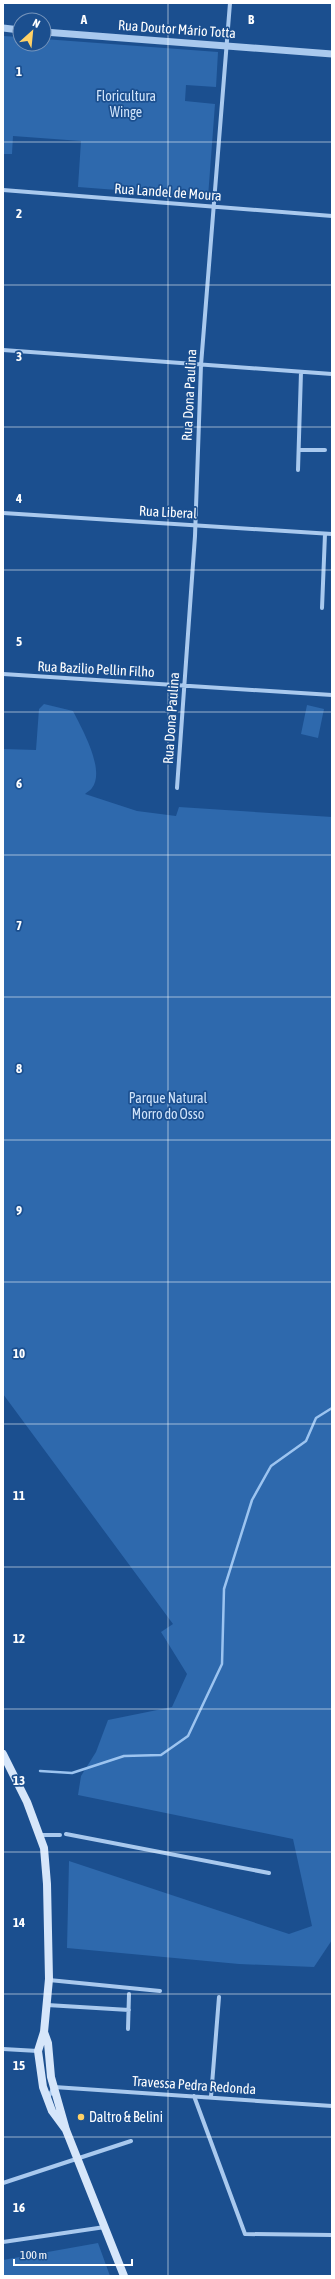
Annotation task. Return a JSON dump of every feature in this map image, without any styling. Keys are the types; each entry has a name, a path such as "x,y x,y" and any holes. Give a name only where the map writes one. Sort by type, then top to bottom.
{"main road":[{"path":"3,1754 41,1835 47,1884 49,1980 44,2032 38,2051 43,2087 52,2111 66,2130"},
{"path":"44,2032 48,2043 54,2087 66,2130 124,2276"}],"street":[{"name":"Rua Dona Paulina","path":"177,788 196,525 201,364 230,3"},
{"name":"Rua Doutor Mário Totta","path":"52,33 332,54"},
{"name":"Rua Landel de Moura","path":"3,190 332,216"},
{"path":"3,350 332,374"},
{"path":"298,470 301,372"},
{"path":"299,450 325,450"},
{"name":"Rua Liberal","path":"3,512 332,534"},
{"path":"322,608 325,534"},
{"name":"Rua Bazilio Pellin Filho","path":"3,674 332,695"},
{"path":"66,1834 269,1874"},
{"path":"41,1835 60,1835"},
{"path":"49,1980 160,1991"},
{"path":"128,2030 129,1994"},
{"path":"211,2097 219,1997"},
{"path":"47,2005 129,2010"},
{"path":"3,2049 38,2051"},
{"path":"48,2101 48,2094 54,2087"},
{"name":"Travessa Pedra Redonda","path":"54,2087 332,2106"},
{"path":"194,2096 245,2234 332,2235"},
{"path":"3,2183 78,2160 131,2141"},
{"path":"3,2242 105,2227"}],"green space":[{"name":"Floricultura Winge","path":"3,36 12,37 12,52 52,52 52,40 218,52 216,87 186,85 185,101 215,104 208,197 78,187 81,141 13,136 12,154 3,154"},
{"name":"Parque Natural Morro do Osso","path":"44,704 73,711 86,738 94,760 96,780 91,790 85,794 137,811 176,816 179,807 332,817 332,1940 314,1967 239,1964 67,1948 69,1861 289,1934 312,1926 293,1839 78,1795 81,1776 96,1752 108,1720 172,1707 187,1674 161,1632 173,1624 3,1394 3,749 36,750 39,709"},
{"path":"307,705 324,709 318,738 301,734"},
{"path":"98,2243 110,2276 3,2276 3,2260"}],"waterway":[{"path":"40,1771 72,1773 124,1756 161,1755 188,1736 222,1664 224,1589 252,1500 271,1466 306,1441 316,1418 332,1408"}],"place":[{"name":"Daltro & Belini","path":"81,2117"}]}
